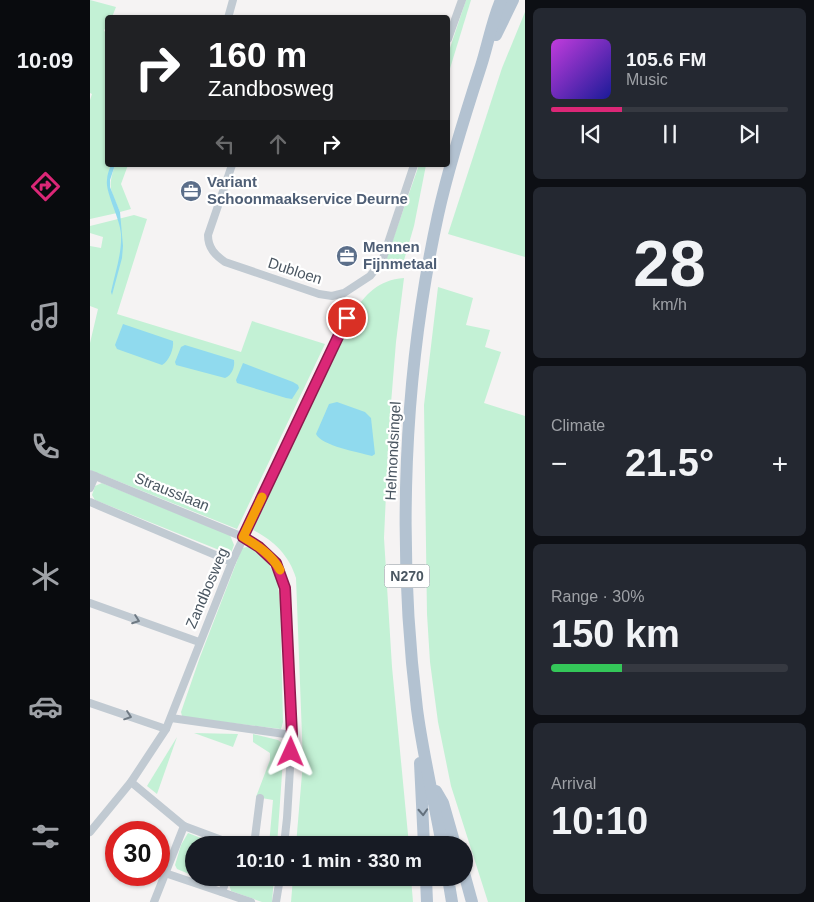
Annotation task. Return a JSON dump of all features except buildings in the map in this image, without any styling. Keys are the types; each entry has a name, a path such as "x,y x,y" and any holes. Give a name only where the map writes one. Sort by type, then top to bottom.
{"main road":[{"name":"Helmondsingel","path":"450,166 500,0"},
{"name":"Helmondsingel","path":"482,64 513,0"},
{"name":"Helmondsingel","path":"440,836 417,711 406,545 408,441 413,378 423,299 438,215 450,167"},
{"name":"N270","path":"417,711 424,836"},
{"name":"N270","path":"430,782 442,803 452,836"},
{"path":"426,886 427,902"},
{"path":"449,886 452,902"},
{"path":"468,886 472,902"}],"street":[{"path":"229,15 234,0"},
{"path":"450,33 462,0"},
{"name":"Dubloen","path":"231,167 208,236 213,252 225,262 319,294 332,296 344,293 370,276 382,261 413,167"},
{"name":"Zandbosweg","path":"90,832 131,782 166,729 199,642 243,537 347,318"},
{"path":"90,488 92,475"},
{"name":"Strausslaan","path":"92,475 243,537 259,547 276,563 285,588 292,735 285,836"},
{"path":"90,502 232,562"},
{"path":"90,603 199,642"},
{"path":"90,703 166,729"},
{"path":"170,718 292,735"},
{"path":"131,782 184,826 211,836"},
{"path":"255,836 260,798"},
{"path":"170,861 184,826"},
{"path":"170,875 248,901"},
{"path":"154,902 160,886"},
{"path":"222,892 224,886"},
{"path":"276,902 279,886"}],"green space":[{"path":"90,0 116,7 113,15 105,15 104,30 105,167 110,167 108,184 117,213 90,219 90,100 92,94 90,93"},
{"path":"466,0 471,0 450,68 450,48"},
{"path":"525,12 525,257 448,234 502,68"},
{"path":"114,167 127,167 121,184 131,209 120,212 112,194 111,179"},
{"path":"418,167 426,167 414,226 402,267 380,271 385,262"},
{"path":"134,215 147,219 117,314 241,352 252,321 325,344 237,529 90,470 90,343 98,309 90,306 90,246 101,248 103,237 90,233 90,226"},
{"path":"404,278 396,342 389,428 384,538 392,667 408,836 297,836 303,762 296,578 289,562 280,550 268,539 253,530 352,314 362,300 374,289 395,279"},
{"path":"438,287 473,298 466,325 490,330 485,347 501,352 484,403 525,416 525,902 488,902 473,855 473,836 467,836 451,786 438,722 430,662 427,614 424,405"},
{"path":"102,483 230,535 234,545 231,553 229,554 95,500 92,495 95,486"},
{"path":"252,546 269,564 277,580 280,600 283,722 281,729 191,718 182,716 181,712 242,548"},
{"path":"194,733 238,734 233,747"},
{"path":"253,734 278,740 284,745 278,836 270,836 273,800 256,797 270,760 270,753 253,742"},
{"path":"177,737 157,794 147,786"},
{"path":"185,838 185,872 177,869 175,865"},
{"path":"230,886 273,886 272,902 262,902 231,891"},
{"path":"292,886 412,886 413,902 291,902"}],"water":[{"path":"110,167 114,167 110,187 120,212 123,246 122,258 112,295 121,234 110,198 107,176"},
{"path":"123,324 173,341 172,351 167,361 162,365 117,349 115,345"},
{"path":"185,345 234,360 231,373 225,378 176,365 175,362 181,347"},
{"path":"243,363 293,382 299,388 292,399 237,383 236,380"},
{"path":"337,402 365,412 371,418 375,454 372,456 333,445 325,442 316,434 329,404"}],"slow traffic":[{"path":"262,497 243,537 271,557 280,570"}],"place":[{"name":"Variant Schoonmaakservice Deurne","path":"191,191"},
{"name":"Mennen Fijnmetaal","path":"347,256"}],"route":[{"path":"291,752 292,735 285,588 276,563 259,547 243,537 347,318"}]}
